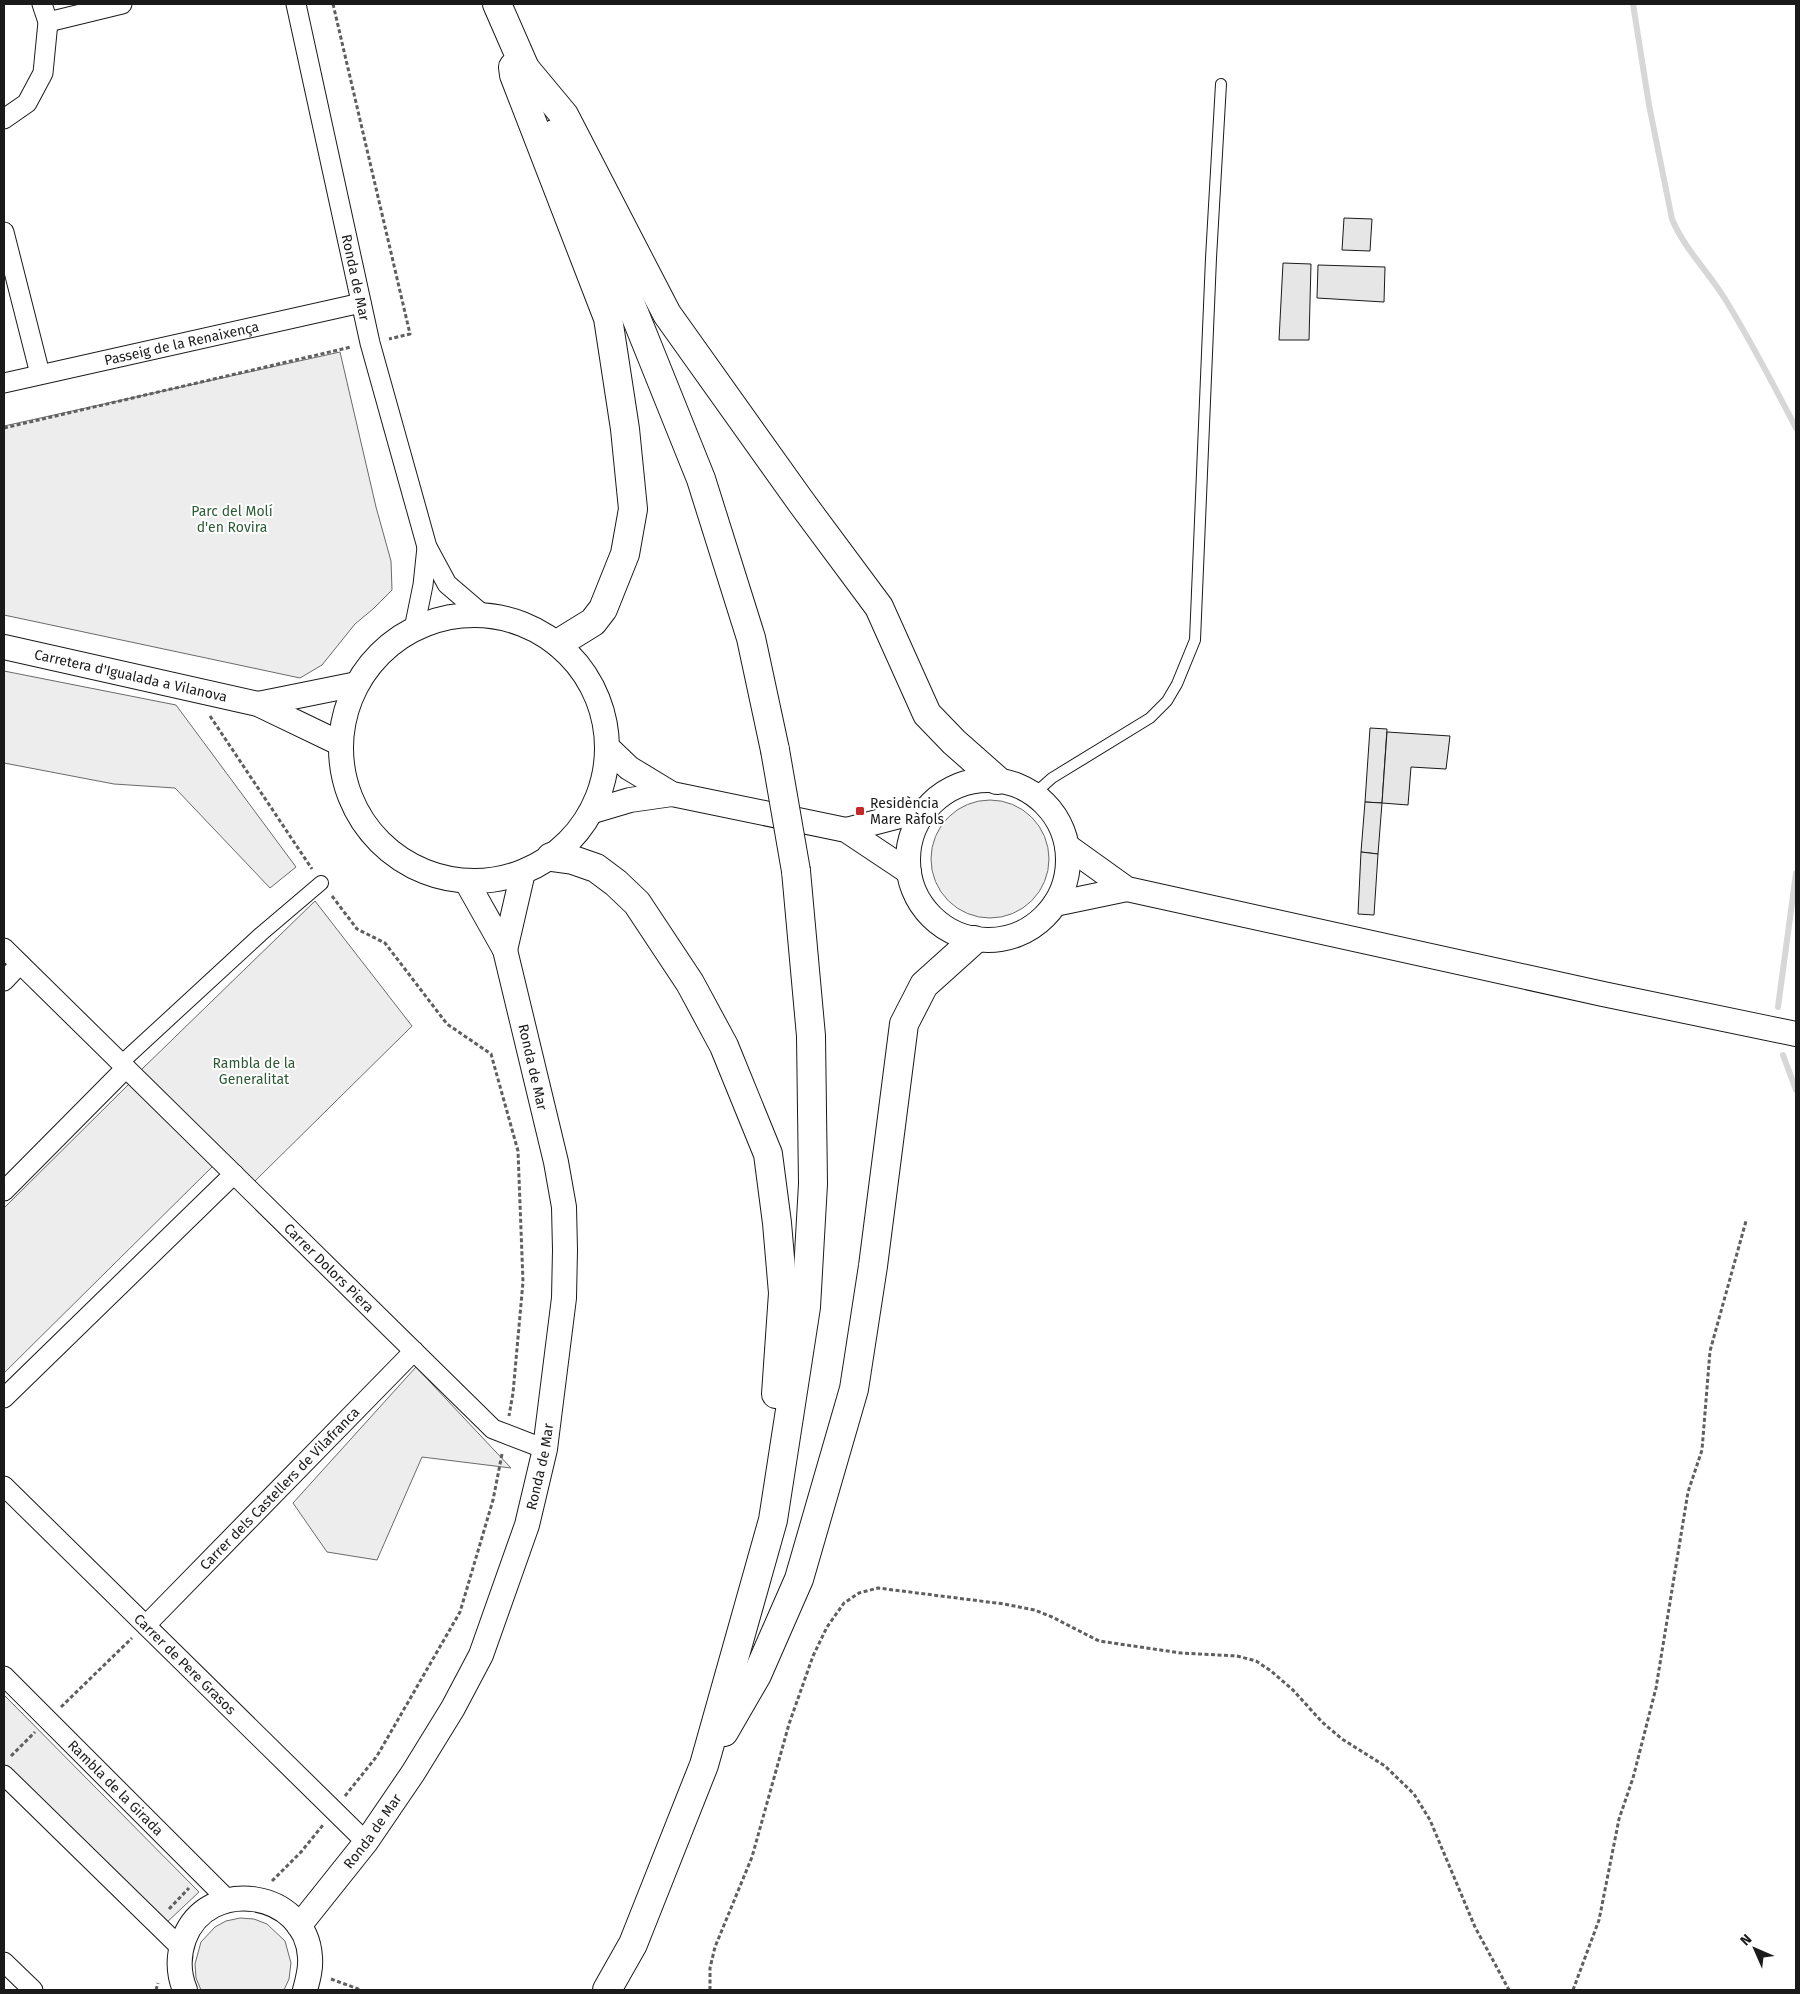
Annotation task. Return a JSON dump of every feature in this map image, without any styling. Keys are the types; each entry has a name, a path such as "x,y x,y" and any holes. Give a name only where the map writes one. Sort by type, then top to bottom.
{"highway":[{"path":"500,11 624,290 701,479 751,638 775,750 796,872 811,1045 814,1184 806,1307 773,1520 704,1765 633,1944 607,1990"},
{"path":"500,11 514,75 608,318 625,428 632,500 625,554 603,609 593,622 559,644"},
{"path":"524,67 564,115 667,314 801,502 879,606 927,714 954,742 997,780"},
{"path":"551,857 573,860 596,868 616,883 637,903 708,1013 724,1046 768,1154 777,1223 783,1293 773,1447 714,1682 704,1765"},
{"path":"704,1765 757,1675 799,1580 854,1389 875,1256 904,1024 924,985 974,940"}],"street":[{"path":"4,119 27,103 44,73 48,22 42,4"},
{"path":"48,22 122,4"},
{"name":"Ronda de Mar","path":"296,4 370,343 428,547 447,584 482,614"},
{"path":"4,232 40,374"},
{"name":"Passeig de la Renaixença","path":"4,383 361,303"},
{"name":"Ronda de Mar","path":"414,629 428,547"},
{"path":"482,614 509,618 536,628 559,644 590,680 606,725 607,746 593,811 551,857 522,872 469,886 441,878 396,856 361,820 343,773 337,742 344,712 357,684 381,652 414,629 447,617 482,614"},
{"name":"Carretera d'Igualada a Vilanova","path":"4,647 258,704 337,742"},
{"name":"Carretera d'Igualada a Vilanova","path":"258,704 357,684"},
{"path":"607,746 629,768 672,794 846,830 909,872"},
{"path":"997,780 1017,785 1034,794 1051,810 1062,826 1068,846 1065,877 1062,890 1055,904 1044,918 1023,932 998,940 974,940 962,937 948,930 928,913 915,892 909,872 909,851 914,831 928,809 940,797 956,787 976,781 997,780"},
{"path":"593,811 630,800 672,794"},
{"path":"846,830 928,809"},
{"path":"1068,846 1127,889 1604,994 1796,1034"},
{"name":"Ronda de Mar","path":"505,950 522,872"},
{"path":"4,1191 124,1065 261,934 321,883"},
{"name":"Ronda de Mar","path":"299,1926 366,1842 453,1708 481,1655 528,1525 545,1449 564,1298 564,1207 556,1162 505,950 469,886"},
{"path":"1055,904 1127,889"},
{"name":"Carrer Dolors Piera","path":"4,948 493,1429 545,1449"},
{"path":"4,981 20,964"},
{"path":"4,1398 234,1174"},
{"name":"Carrer dels Castellers de Vilafranca","path":"146,1625 414,1351"},
{"name":"Carrer de Pere Grasos","path":"4,1486 366,1842"},
{"name":"Rambla de la Girada","path":"4,1676 227,1900"},
{"path":"7,1766 181,1948"},
{"path":"185,1990 179,1965 181,1948 187,1932 197,1918 211,1907 227,1900 247,1897 267,1901 285,1911 299,1926 306,1940 310,1955 307,1980"},
{"path":"4,1962 20,1986"}],"lane":[{"path":"1034,794 1052,778 1150,718 1167,702 1177,684 1195,640 1210,268 1221,84"}],"path":[{"path":"333,4 410,334"},
{"path":"4,428 334,351"},
{"path":"192,689 321,883 357,929 385,943 447,1024 491,1054 518,1151 523,1282 513,1393 494,1500 460,1612 377,1756 301,1852 271,1882"},
{"path":"1573,1990 1599,1920 1619,1819 1633,1778 1656,1688 1688,1492 1702,1450 1710,1351 1746,1221"},
{"path":"710,1990 710,1968 715,1947 752,1857 789,1724 813,1656 827,1627 844,1603 859,1593 878,1588 1004,1604 1034,1610 1099,1641 1181,1653 1237,1656 1256,1661 1293,1690 1322,1722 1342,1739 1385,1766 1414,1794 1430,1820 1472,1919 1510,1990"},
{"path":"7,1766 47,1720 146,1625"},
{"path":"166,1912 192,1886"},
{"path":"156,1990 159,1979"},
{"path":"307,1980 361,1990"}],"shaded area":[{"name":"Parc del Molí d'en Rovira","path":"340,352 376,507 391,561 392,590 355,624 322,665 300,678 4,615 4,426"},
{"path":"4,671 176,705 296,867 270,888 175,788 114,784 4,763"},
{"path":"990,800 1013,804 1032,817 1045,836 1049,859 1045,882 1032,901 1013,914 990,918 967,914 948,901 935,882 931,859 935,836 948,817 967,804"},
{"name":"Rambla de la Generalitat","path":"315,901 412,1026 254,1182 139,1072"},
{"path":"129,1084 213,1166 4,1373 4,1208"},
{"path":"416,1367 511,1468 422,1457 377,1560 327,1552 293,1503"},
{"path":"4,1695 199,1892 165,1924 4,1764"},
{"path":"240,1918 254,1919 267,1924 285,1941 291,1963 289,1979 284,1990 201,1990 196,1978 195,1964 201,1942 215,1927 226,1921"}],"building":[{"path":"1344,218 1372,219 1370,251 1342,250"},
{"path":"1283,263 1311,264 1309,340 1279,340"},
{"path":"1318,265 1385,267 1384,302 1317,298"},
{"path":"1370,728 1387,729 1382,803 1365,802"},
{"path":"1387,732 1450,736 1446,769 1411,767 1408,805 1382,803"},
{"path":"1365,802 1382,803 1378,854 1361,852"},
{"path":"1361,852 1378,854 1374,915 1358,914"}],"waterway":[{"path":"1633,4 1649,105 1672,219 1683,241 1735,315 1796,428"},
{"path":"1778,1007 1796,873"},
{"path":"1783,1055 1796,1090"}],"place":[{"name":"Residència Mare Ràfols","path":"860,811"}]}
